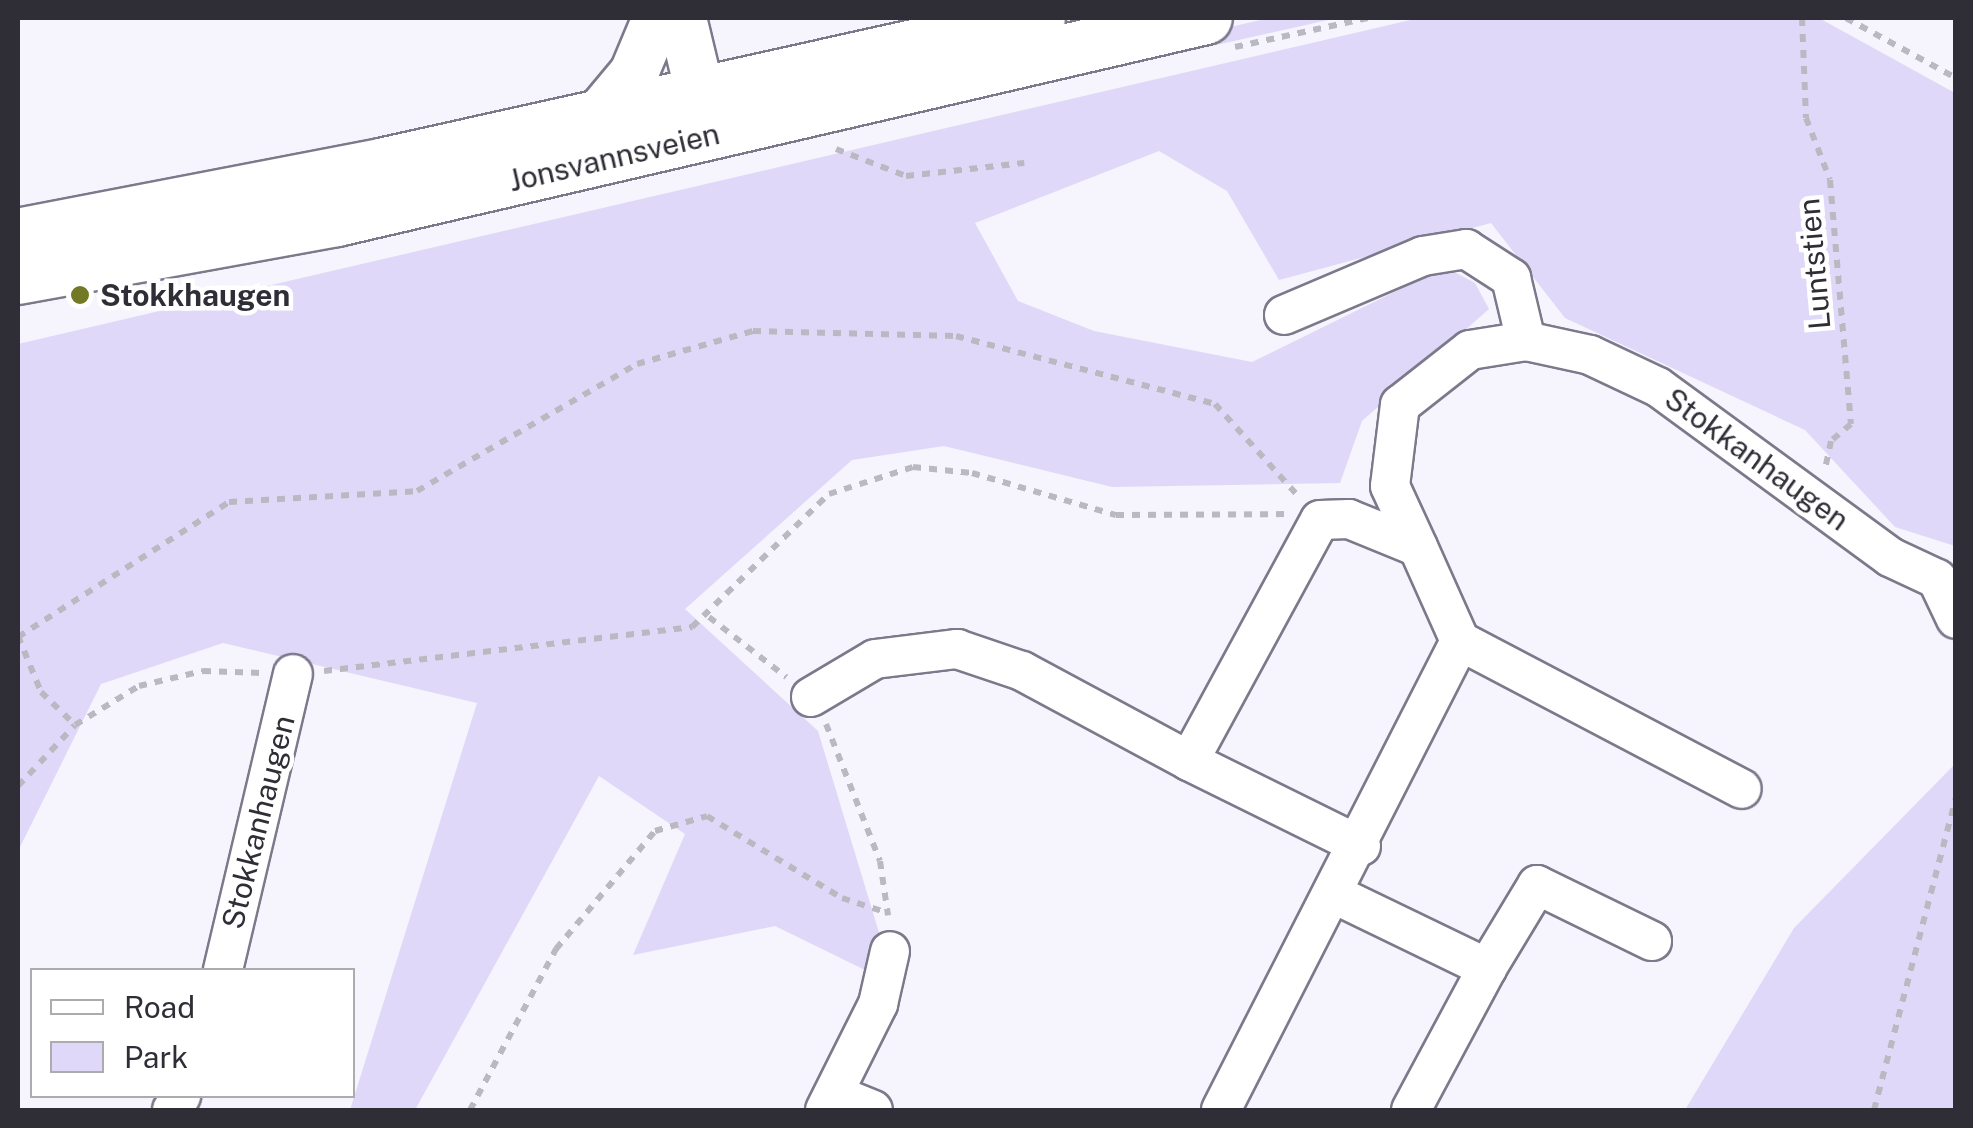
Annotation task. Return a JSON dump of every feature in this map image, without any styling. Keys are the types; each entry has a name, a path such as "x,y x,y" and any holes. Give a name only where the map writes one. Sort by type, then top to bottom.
{"main road":[{"name":"Jonsvannsveien","path":"18,278 337,220 719,103 1039,18"},
{"name":"Jonsvannsveien","path":"18,235 599,114 719,103 1206,18"}],"street":[{"path":"599,114 634,73 657,18"},
{"path":"682,18 719,103"},
{"path":"714,18 719,103"},
{"path":"1284,314 1423,256 1466,249 1512,278 1526,341"},
{"name":"Stokkanhaugen","path":"1460,641 1390,486 1400,405 1470,350 1526,341 1590,356 1658,387 1890,557 1946,580 1940,602 1956,619"},
{"path":"1189,761 1320,520 1349,518 1418,547"},
{"path":"1221,1110 1361,846 1460,641 1742,789"},
{"path":"812,696 874,659 958,649 1022,671 1189,761 1361,846"},
{"name":"Stokkanhaugen","path":"223,968 293,674"},
{"path":"1411,1110 1486,968 1537,885 1652,941"},
{"path":"1336,895 1486,968"},
{"path":"873,1110 829,1102 878,1004 890,951"}],"path":[{"name":"Luntstien","path":"1802,18 1806,118 1830,180 1851,424 1804,492"},
{"path":"1846,18 1956,78"},
{"path":"822,144 906,176 1024,163"},
{"path":"75,726 42,692 18,636 229,502 417,491 637,364 753,331 956,336 1214,404 1320,520"},
{"path":"18,786 75,726 176,674 293,674 646,638 709,617 830,494 913,468 972,473 1116,515 1320,520"},
{"path":"709,617 812,696 880,861 890,951"},
{"path":"1874,1110 1956,797"},
{"path":"470,1110 556,950 655,831 706,816 842,898 888,913"}],"green space":[{"path":"1269,18 1337,18 142,285 172,273"},
{"path":"1419,18 1819,18 1955,93 1955,546 1895,527 1805,430 1565,318 1491,223 1279,280 1227,191 1159,151 975,223 1018,301 1094,331 1252,362 1445,267 1475,283 1489,309 1362,421 1340,483 1112,487 944,446 852,460 685,609 818,731 884,949 865,970 775,926 633,955 685,834 599,776 415,1110 350,1110 477,703 223,643 101,684 18,851 18,344"},
{"path":"1955,764 1955,1110 1685,1110 1794,928"}],"place":[{"name":"Stokkhaugen","path":"80,295"}]}
